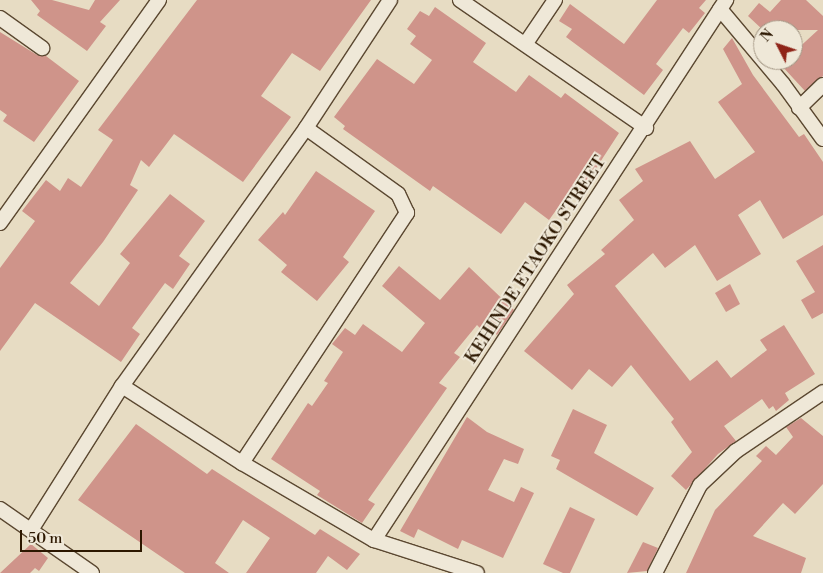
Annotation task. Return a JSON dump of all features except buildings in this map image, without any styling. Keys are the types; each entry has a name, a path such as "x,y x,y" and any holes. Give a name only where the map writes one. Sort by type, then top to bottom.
{"street":[{"path":"0,223 159,0"},
{"path":"31,530 122,386 306,128 390,0"},
{"path":"460,0 646,128"},
{"path":"526,44 555,0"},
{"path":"723,5 823,139"},
{"name":"KEHINDE ETAOKO STREET","path":"374,540 646,128 723,5"},
{"path":"0,18 42,48"},
{"path":"800,108 823,85"},
{"path":"242,463 407,212 398,194 306,128"},
{"path":"122,386 242,463 374,540 476,573"},
{"path":"655,573 700,485 736,451 823,392"},
{"path":"0,509 92,573"}]}
